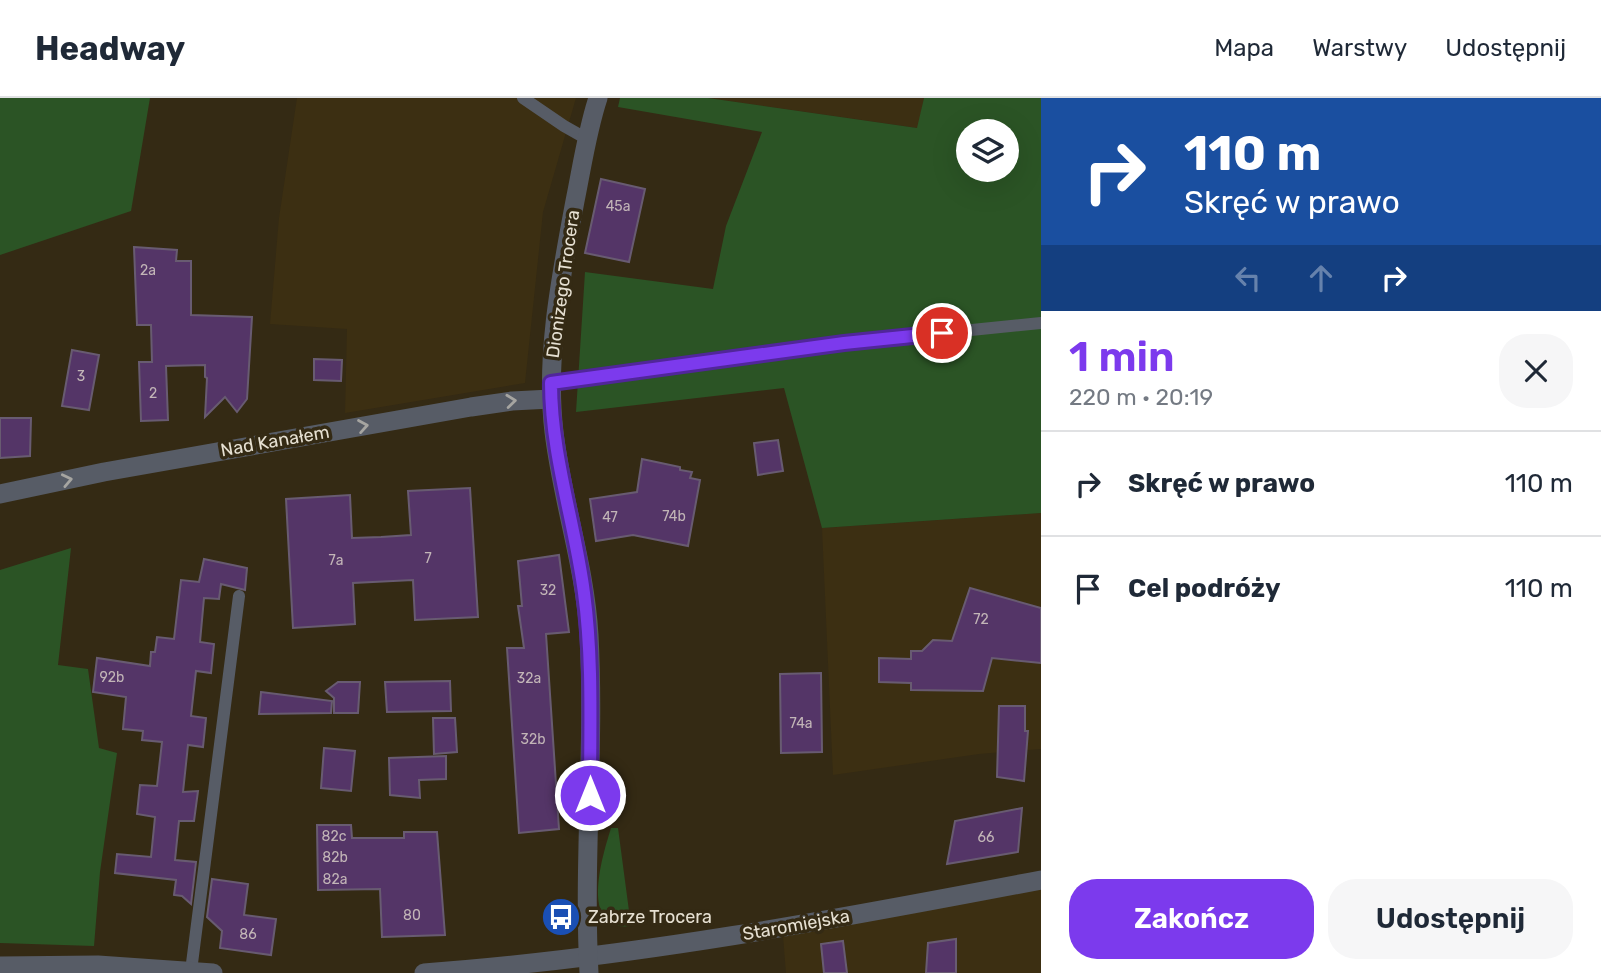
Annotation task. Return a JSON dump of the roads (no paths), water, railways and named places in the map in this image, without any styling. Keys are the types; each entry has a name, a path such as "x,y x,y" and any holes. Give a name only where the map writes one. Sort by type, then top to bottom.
{"street":[{"name":"Dionizego Trocera","path":"589,964 589,634 580,560 556,452 551,391 560,292 587,139 598,98"},
{"name":"Nad Kanałem","path":"0,494 117,470 512,401 551,391"},
{"name":"Staromiejska","path":"424,973 589,964 1041,880"},
{"path":"0,965 98,965 213,973"}],"lane":[{"path":"523,98 587,139"},
{"path":"551,391 844,343 1041,323"},
{"path":"191,971 239,596"}],"place":[{"name":"Zabrze Trocera","path":"561,917"}]}
